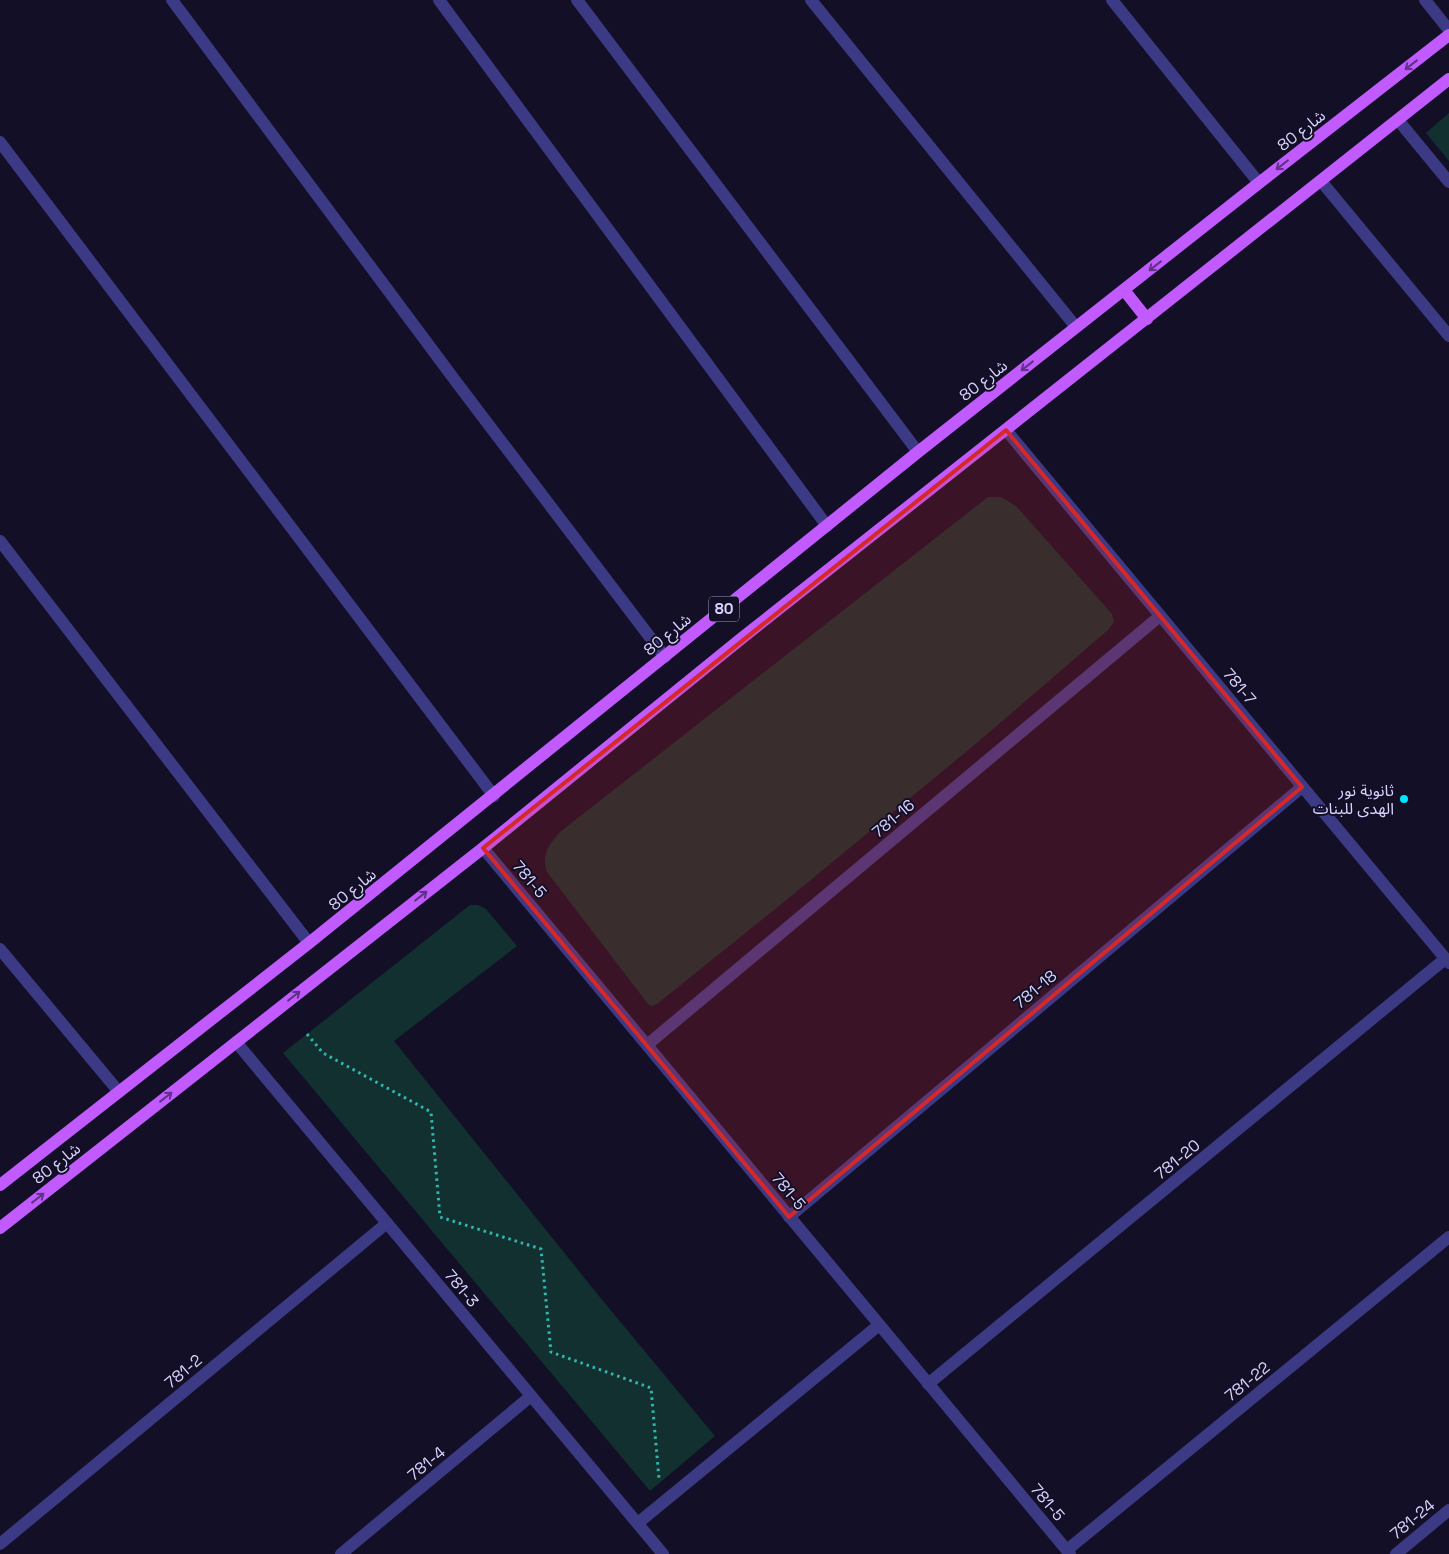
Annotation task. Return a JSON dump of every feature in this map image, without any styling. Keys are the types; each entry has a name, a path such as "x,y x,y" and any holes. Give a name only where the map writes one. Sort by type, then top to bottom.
{"main road":[{"name":"شارع 80","path":"0,1186 494,796 918,452 1449,35"},
{"name":"شارع 80","path":"0,1228 482,848 742,638 1449,79"},
{"path":"1124,290 1147,319"}],"street":[{"path":"172,0 457,383 665,657"},
{"path":"439,0 828,526"},
{"path":"577,0 918,452"},
{"path":"811,0 1076,327"},
{"path":"1112,0 1259,183"},
{"path":"1425,0 1449,30"},
{"path":"1398,120 1449,182"},
{"path":"0,142 494,796"},
{"path":"1321,181 1449,336"},
{"name":"781-7","path":"1006,430 1447,961"},
{"path":"0,541 310,943"},
{"name":"781-16","path":"647,1046 1160,616"},
{"name":"781-18","path":"789,1217 1302,787"},
{"name":"781-5","path":"482,848 1068,1552"},
{"path":"0,949 119,1092"},
{"name":"781-20","path":"928,1384 1447,961"},
{"name":"781-3","path":"236,1042 664,1554"},
{"name":"781-2","path":"0,1544 387,1223"},
{"name":"781-22","path":"1068,1552 1449,1237"},
{"path":"638,1523 879,1325"},
{"name":"781-4","path":"340,1554 532,1396"},
{"name":"781-24","path":"1396,1554 1449,1510"}],"path":[{"path":"307,1034 323,1053 431,1112 440,1217 541,1249 551,1352 651,1388 660,1482"}],"highlighted area":[{"path":"1006,430 1302,787 789,1217 483,848"}],"green space":[{"path":"1449,113 1449,161 1426,133"},
{"path":"988,497 1001,497 1016,506 1112,614 1114,622 1108,630 978,742 795,893 657,1004 652,1006 648,1004 547,872 545,861 547,850 552,841 560,832"},
{"path":"470,905 478,905 486,909 517,946 394,1041 599,1296 715,1436 650,1491 283,1053"}],"place":[{"name":"ثانوية نور الهدى للبنات","path":"1404,799"}]}
